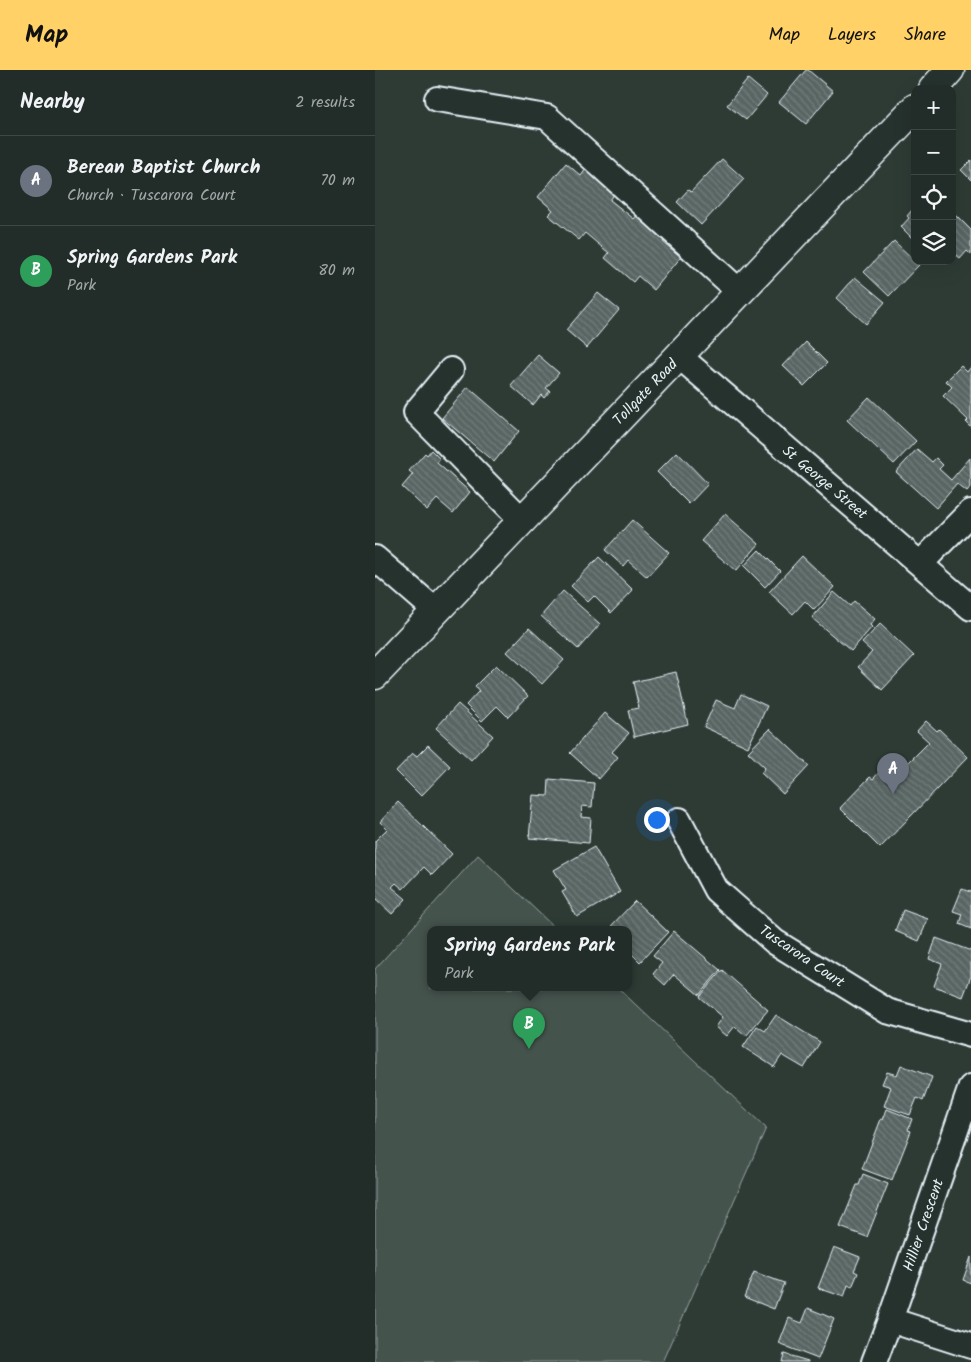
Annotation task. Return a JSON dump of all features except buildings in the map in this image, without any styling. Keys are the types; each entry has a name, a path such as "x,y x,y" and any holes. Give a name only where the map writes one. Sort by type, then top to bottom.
{"main road":[{"path":"937,85 950,70"},
{"name":"Tollgate Road","path":"375,675 911,112"}],"street":[{"path":"437,98 547,117 741,292"},
{"name":"St George Street","path":"679,356 971,608"},
{"path":"451,370 417,412 522,520"},
{"path":"921,563 971,512"},
{"path":"375,558 436,611"},
{"name":"Tuscarora Court","path":"679,820 716,890 775,942 887,1011 971,1035"},
{"name":"Hillier Crescent","path":"874,1362 971,1087"},
{"path":"890,1320 971,1346"}],"shaded area":[{"path":"478,855 553,926 427,926 427,991 621,991 766,1128 663,1362 375,1362 375,969"}],"place":[{"name":"Berean Baptist Church","path":"893,794"},
{"name":"Spring Gardens Park","path":"529,1049"}]}
